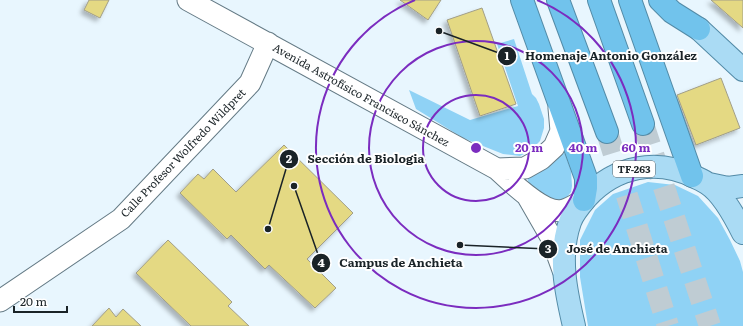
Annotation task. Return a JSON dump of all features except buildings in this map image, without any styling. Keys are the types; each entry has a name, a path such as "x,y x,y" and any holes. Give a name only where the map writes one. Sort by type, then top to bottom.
{"highway":[{"path":"522,0 586,178 584,200"},
{"path":"558,0 607,132"},
{"path":"599,0 643,124"},
{"path":"630,0 701,180"},
{"path":"660,0 672,12 699,29"}],"main road":[{"path":"699,29 743,70"},
{"name":"TF-263","path":"574,326 565,283 564,249 566,235 571,220 584,200 594,189 612,178 627,171 647,166 678,170 701,180 723,200 735,217 743,233"},
{"path":"701,180 728,188 743,186"},
{"path":"558,326 565,283"}],"street":[{"name":"Avenida Astrofísico Francisco Sánchez","path":"188,0 497,169 528,197 552,209 563,210 584,200"},
{"path":"673,0 699,29"},
{"name":"Calle Profesor Wolfredo Wildpret","path":"0,300 121,219 250,83 268,43"},
{"path":"497,169 525,168 541,159 554,147 561,132 558,98"},
{"name":"Avenida Astrofísico Francisco Sánchez","path":"528,197 551,237 565,283"}],"shaded area":[{"path":"514,39 532,94 539,104 544,119 544,128 540,141 530,151 520,156 503,154 463,138 416,109 409,90 470,120 518,106 497,44"},
{"path":"563,151 571,171 572,186 571,192 567,197 560,201 546,198 529,184 527,177 540,172"},
{"path":"648,182 675,185 698,196 718,218 740,261 743,272 743,326 588,326 580,277 580,240 595,210 613,194"}],"tunnel":[{"path":"643,124 710,326"},
{"path":"607,132 668,326"}],"place":[{"name":"Homenaje Antonio González","path":"439,31"},
{"name":"Campus de Anchieta","path":"294,186"},
{"name":"Sección de Biologia","path":"268,229"},
{"name":"José de Anchieta","path":"460,245"}]}
